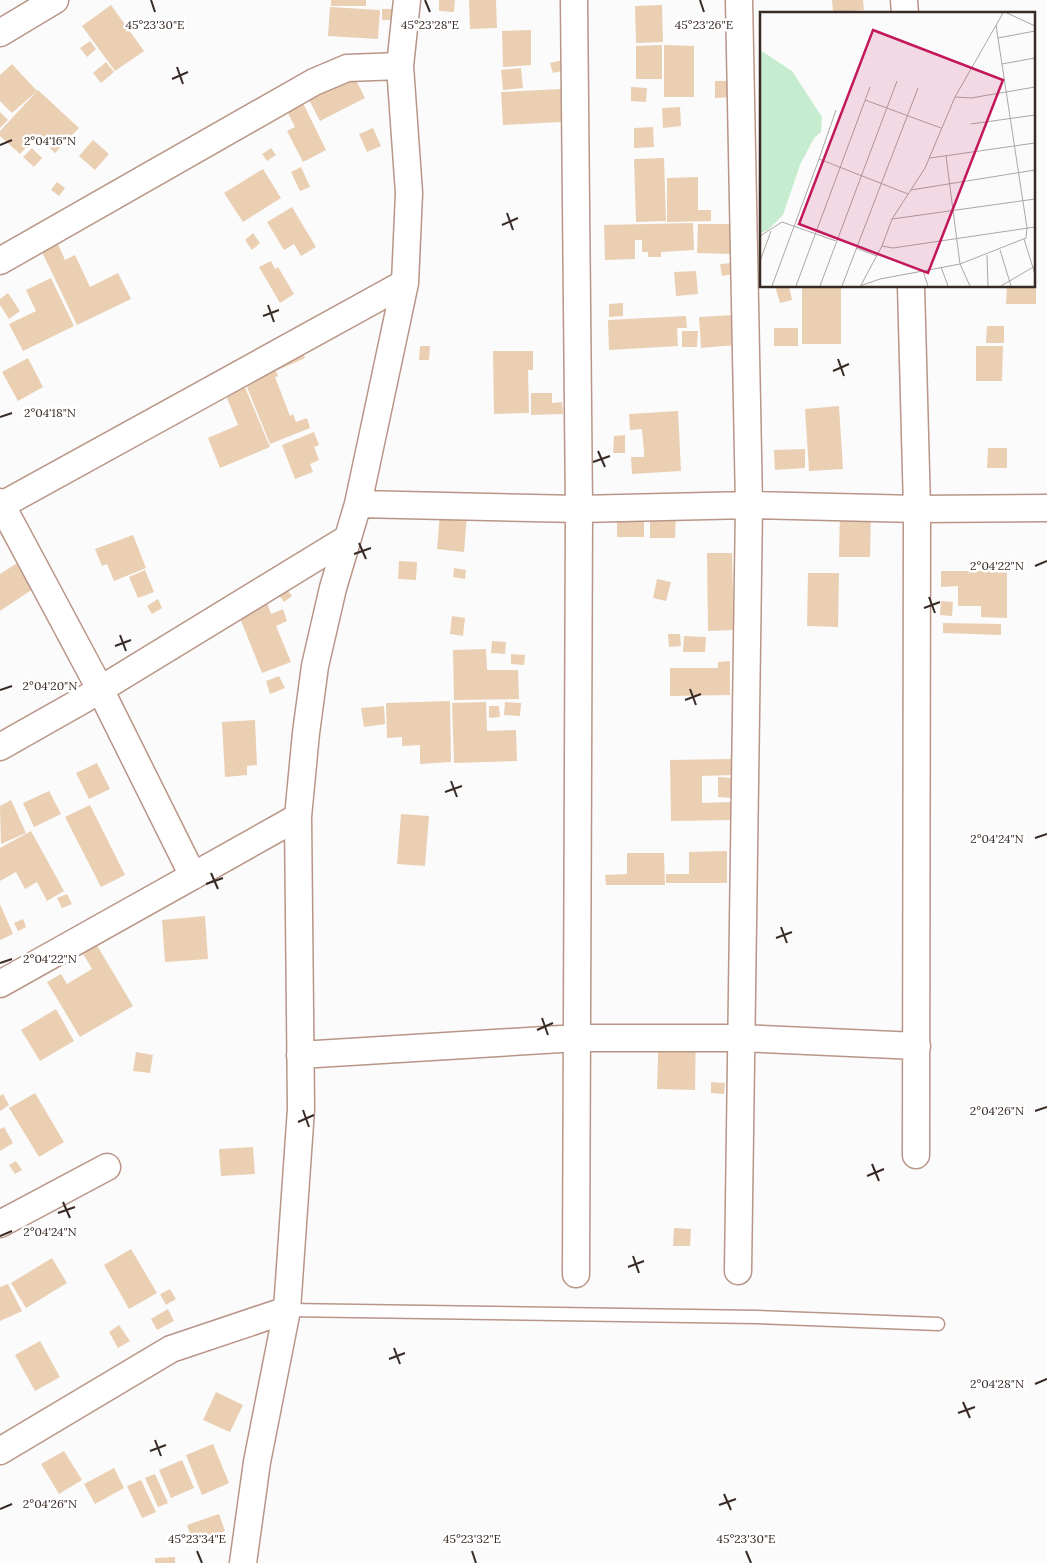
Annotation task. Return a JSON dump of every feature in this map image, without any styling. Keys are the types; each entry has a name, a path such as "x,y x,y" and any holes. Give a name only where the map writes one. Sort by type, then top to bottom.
{"street":[{"path":"243,1563 256,1462 288,1310 301,1109 298,817 306,733 315,666 334,588 358,504 405,283 409,193 400,66 407,0"},
{"path":"574,0 579,509 576,1274"},
{"path":"738,1271 749,504 739,0"},
{"path":"0,33 49,2"},
{"path":"0,261 314,82 347,68 400,66"},
{"path":"193,876 100,689 1,504 405,283"},
{"path":"911,288 917,508 916,1155"},
{"path":"358,504 579,509 749,504 917,508 1047,508"},
{"path":"0,747 100,689 348,538"},
{"path":"0,984 298,817"},
{"path":"300,1055 577,1038 742,1038 917,1046"},
{"path":"0,1224 107,1166"},
{"path":"0,1451 171,1348 288,1310"}],"lane":[{"path":"288,1310 757,1317 938,1324"}],"building":[{"path":"331,0 366,0 366,6 331,6"},
{"path":"439,0 455,0 454,12 439,11"},
{"path":"469,0 496,0 497,28 470,29"},
{"path":"832,0 863,0 864,10 833,12"},
{"path":"111,5 144,51 115,71 82,26"},
{"path":"662,5 663,42 636,43 635,6"},
{"path":"330,7 380,10 378,39 328,36"},
{"path":"382,9 393,9 393,20 382,20"},
{"path":"531,30 531,65 503,67 502,31"},
{"path":"90,41 96,49 87,57 80,48"},
{"path":"662,45 662,79 636,79 636,46"},
{"path":"664,45 694,46 694,97 664,97"},
{"path":"563,60 566,70 553,73 550,63"},
{"path":"106,62 114,72 101,83 93,73"},
{"path":"12,64 37,91 12,113 0,101 0,75"},
{"path":"521,68 523,88 503,90 501,70"},
{"path":"353,74 365,98 320,121 308,98"},
{"path":"715,81 728,81 728,97 715,98"},
{"path":"631,87 647,88 646,102 631,101"},
{"path":"561,89 562,122 503,125 501,92"},
{"path":"38,90 79,128 55,153 37,136 20,154 0,136 0,131"},
{"path":"300,97 326,150 303,162 287,131 295,127 284,105"},
{"path":"680,107 681,126 663,128 662,108"},
{"path":"0,112 8,120 0,128"},
{"path":"653,127 654,147 634,148 634,128"},
{"path":"373,128 381,146 367,152 359,134"},
{"path":"93,140 109,154 95,170 79,156"},
{"path":"32,148 42,158 34,167 23,157"},
{"path":"271,148 276,155 267,161 262,154"},
{"path":"664,158 666,221 636,222 634,159"},
{"path":"301,167 310,187 300,191 291,172"},
{"path":"263,169 281,198 243,222 224,193"},
{"path":"698,177 698,210 711,210 711,221 667,222 667,178"},
{"path":"57,182 65,188 59,196 51,190"},
{"path":"292,207 316,247 301,256 294,244 284,250 267,222"},
{"path":"693,223 694,250 661,252 661,257 648,257 648,252 642,252 642,240 635,240 635,259 605,260 604,225"},
{"path":"698,224 732,224 732,254 697,253"},
{"path":"253,233 260,243 252,250 245,240"},
{"path":"57,242 65,260 75,255 90,287 118,273 131,299 77,325 41,250"},
{"path":"271,261 275,269 278,267 294,294 280,303 259,267"},
{"path":"733,263 734,274 722,276 720,264"},
{"path":"696,271 698,294 676,296 674,272"},
{"path":"51,278 74,326 23,351 9,324 36,311 26,290"},
{"path":"1034,283 1036,283 1036,304 1006,304 1007,288 1034,288"},
{"path":"776,288 789,288 792,300 780,303"},
{"path":"802,288 841,288 841,344 802,344"},
{"path":"8,293 20,311 9,319 0,305 0,299"},
{"path":"623,303 623,316 609,317 609,304"},
{"path":"734,315 736,345 701,348 699,317"},
{"path":"686,316 687,328 677,328 678,346 609,350 608,320"},
{"path":"987,326 1004,326 1004,343 986,343"},
{"path":"774,328 798,328 798,346 774,346"},
{"path":"682,331 698,331 697,347 682,347"},
{"path":"300,345 305,358 278,370 272,357"},
{"path":"420,346 430,346 429,360 419,360"},
{"path":"976,346 1003,346 1002,381 976,381"},
{"path":"493,351 533,351 533,370 528,370 529,413 494,414"},
{"path":"28,358 43,387 18,401 2,372"},
{"path":"271,360 278,376 275,377 290,416 293,414 296,422 307,418 310,428 270,444 241,372"},
{"path":"239,373 270,447 220,468 208,438 238,425 220,381"},
{"path":"531,393 552,393 552,403 562,402 563,414 531,415"},
{"path":"839,406 843,469 809,471 805,409"},
{"path":"678,411 681,471 632,474 631,457 644,457 644,452 642,429 630,430 629,414"},
{"path":"314,432 319,445 314,447 319,460 310,464 313,472 295,479 282,445"},
{"path":"625,435 625,453 613,453 614,436"},
{"path":"988,448 1007,448 1007,468 987,468"},
{"path":"805,449 805,468 775,470 774,450"},
{"path":"840,511 871,511 870,557 839,557"},
{"path":"650,512 676,512 675,538 650,538"},
{"path":"440,514 467,516 464,552 437,549"},
{"path":"617,514 644,514 644,537 617,537"},
{"path":"133,535 146,568 114,581 107,564 102,566 95,549"},
{"path":"707,553 732,553 734,630 708,631"},
{"path":"22,560 39,585 0,611 0,574"},
{"path":"399,561 417,562 416,580 398,579"},
{"path":"454,568 466,570 465,579 453,577"},
{"path":"145,570 154,592 138,598 129,577"},
{"path":"941,571 1007,571 1007,618 981,617 981,606 958,606 958,586 941,587"},
{"path":"808,573 839,573 838,627 807,626"},
{"path":"657,579 671,582 666,601 653,598"},
{"path":"284,586 292,596 284,602 277,592"},
{"path":"158,599 162,608 152,614 147,606"},
{"path":"266,600 271,614 283,609 287,621 276,626 291,662 262,673 237,611"},
{"path":"941,601 953,602 952,616 940,615"},
{"path":"452,616 465,618 463,636 450,634"},
{"path":"943,623 1001,624 1001,635 943,633"},
{"path":"668,634 680,634 681,646 669,647"},
{"path":"684,636 706,637 705,652 683,652"},
{"path":"492,641 506,642 505,654 491,653"},
{"path":"486,649 487,670 518,670 519,699 454,700 453,650"},
{"path":"511,654 525,655 524,665 511,664"},
{"path":"730,661 730,695 670,696 670,668 718,668 718,662"},
{"path":"279,676 285,688 270,694 266,681"},
{"path":"450,701 451,762 420,764 420,745 402,746 402,737 387,738 386,703"},
{"path":"486,702 487,731 516,730 517,761 454,763 452,703"},
{"path":"505,702 521,703 520,716 504,715"},
{"path":"384,706 385,724 364,727 361,708"},
{"path":"489,706 499,706 500,717 489,718"},
{"path":"255,720 257,765 247,766 247,775 225,777 222,722"},
{"path":"732,759 733,775 702,776 702,803 731,802 731,820 671,821 670,760"},
{"path":"97,763 110,789 89,799 76,773"},
{"path":"718,777 733,778 732,798 718,797"},
{"path":"49,791 61,814 34,827 23,803"},
{"path":"11,800 26,833 1,844 0,806"},
{"path":"90,805 125,875 101,887 65,817"},
{"path":"401,814 429,816 425,866 397,864"},
{"path":"31,831 64,891 47,901 37,882 25,889 16,872 0,881 0,848"},
{"path":"727,851 727,883 666,883 666,874 689,874 689,852"},
{"path":"627,853 664,853 665,885 606,885 605,875 627,874"},
{"path":"67,894 72,904 62,908 57,898"},
{"path":"0,904 13,934 0,940"},
{"path":"205,916 208,959 165,962 162,920"},
{"path":"23,919 26,927 18,931 14,923"},
{"path":"92,937 133,1006 80,1037 47,982 61,974 67,984 92,969 78,945"},
{"path":"56,1009 74,1041 40,1061 21,1030"},
{"path":"659,1025 696,1026 695,1090 657,1089"},
{"path":"136,1052 153,1055 150,1073 133,1071"},
{"path":"711,1082 725,1083 724,1094 711,1093"},
{"path":"35,1093 64,1142 39,1157 9,1108"},
{"path":"3,1094 9,1105 0,1111 0,1096"},
{"path":"4,1127 13,1143 0,1151 0,1129"},
{"path":"253,1147 255,1174 221,1176 219,1149"},
{"path":"16,1161 22,1170 15,1174 9,1165"},
{"path":"674,1228 691,1229 690,1246 673,1246"},
{"path":"131,1249 157,1293 129,1309 104,1265"},
{"path":"52,1258 67,1283 26,1308 11,1283"},
{"path":"8,1284 22,1311 0,1321 0,1287"},
{"path":"170,1289 176,1299 166,1305 160,1294"},
{"path":"168,1309 174,1321 157,1330 151,1319"},
{"path":"119,1325 130,1341 118,1348 109,1332"},
{"path":"40,1341 60,1377 35,1391 15,1355"},
{"path":"216,1392 243,1405 230,1432 203,1420"},
{"path":"213,1444 229,1483 202,1495 186,1455"},
{"path":"64,1451 82,1480 59,1494 41,1464"},
{"path":"182,1460 194,1488 171,1498 159,1470"},
{"path":"114,1468 124,1488 95,1504 84,1484"},
{"path":"155,1474 168,1503 158,1507 145,1478"},
{"path":"141,1480 156,1512 142,1518 127,1486"},
{"path":"219,1514 225,1531 193,1542 187,1525"},
{"path":"175,1557 175,1563 155,1563 155,1558"}]}
